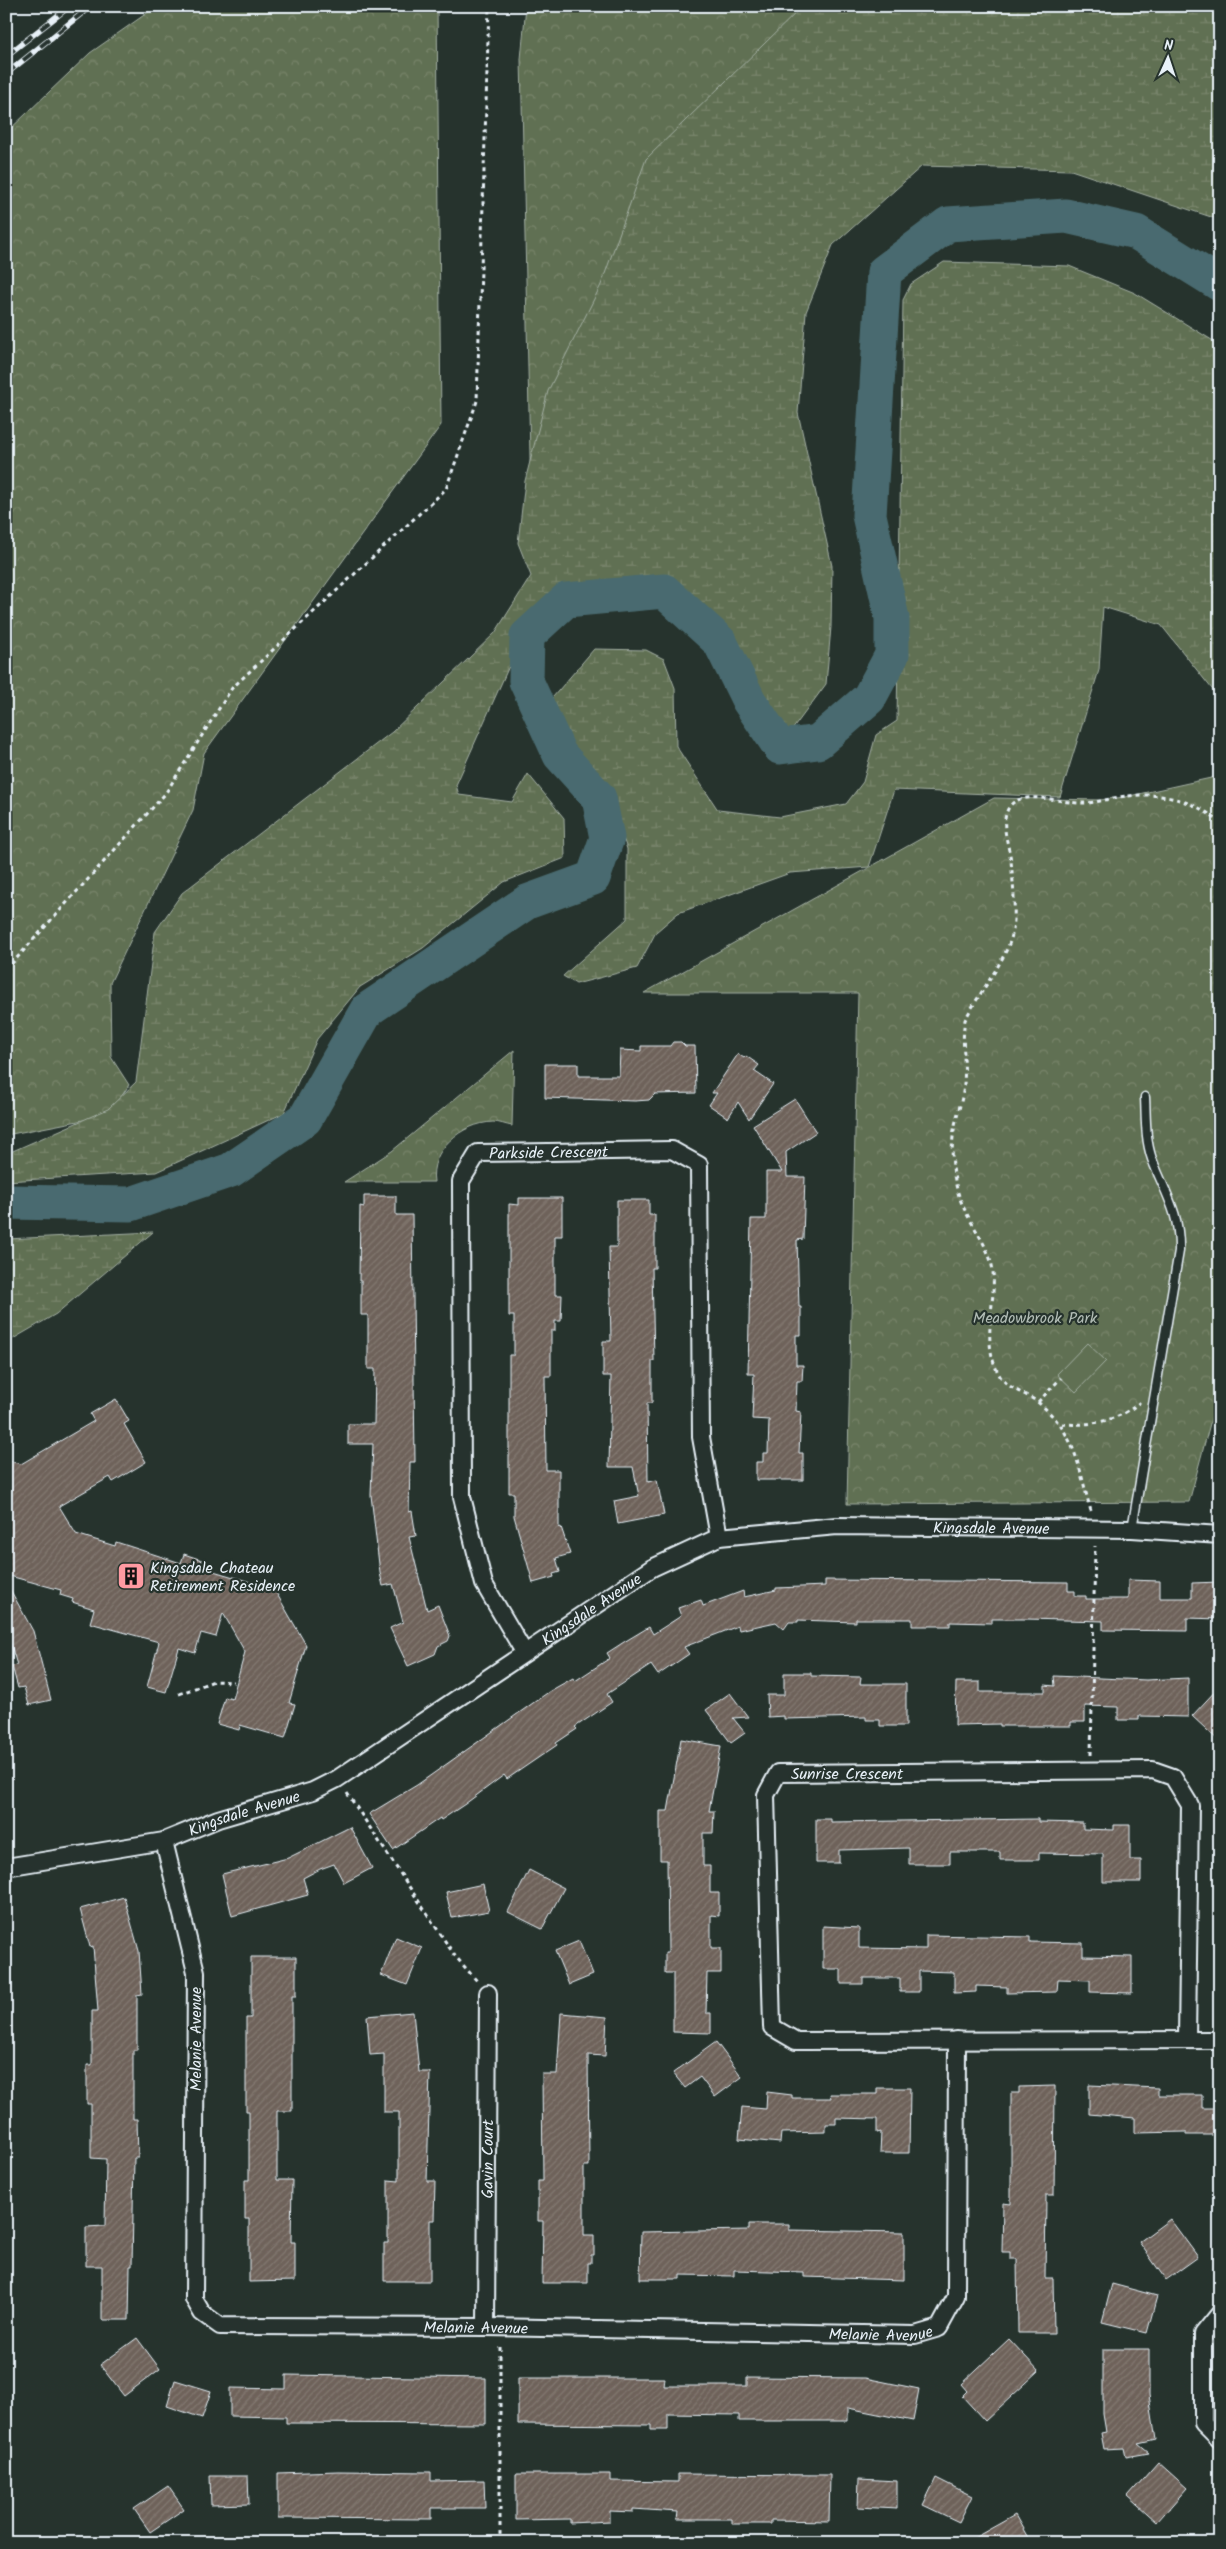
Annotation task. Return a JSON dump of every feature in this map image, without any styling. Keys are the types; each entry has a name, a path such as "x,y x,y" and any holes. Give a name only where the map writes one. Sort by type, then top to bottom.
{"street":[{"name":"Parkside Crescent","path":"524,1652 484,1584 462,1497 461,1181 478,1154 672,1150 699,1165 701,1437 719,1537"},
{"name":"Kingsdale Avenue","path":"6,1867 164,1841 218,1819 313,1792 337,1779 652,1568 719,1537 837,1526 1096,1528 1220,1534"},
{"name":"Sunrise Crescent","path":"1188,2040 1190,1805 1173,1776 1152,1770 778,1773 766,1795 772,2027 796,2041 1220,2040"},
{"name":"Melanie Avenue","path":"164,1841 196,1972 194,2299 202,2312 220,2326 493,2327 915,2335 940,2328 956,2297 957,2040"},
{"name":"Gavin Court","path":"488,1993 493,2327"},
{"path":"1220,2313 1203,2334 1202,2414 1202,2423 1220,2440"}],"lane":[{"path":"1132,1529 1179,1251 1180,1233 1172,1203 1149,1149 1145,1096"}],"path":[{"path":"6,970 165,794 232,688 446,489 477,401 490,6"},
{"path":"1091,1770 1096,1528 1074,1449 1061,1424 1038,1402 1007,1384 996,1367 990,1343 993,1270 988,1253 961,1203 953,1159 954,1132 964,1083 963,1039 965,1020 1005,952 1013,929 1012,882 1006,833 1006,816 1011,804 1022,798 1083,804 1140,795 1165,797 1191,804 1220,823"},
{"path":"1038,1402 1061,1378"},
{"path":"1061,1424 1088,1424 1123,1414 1136,1406 1156,1383"},
{"path":"179,1694 214,1681 234,1682"},
{"path":"337,1779 455,1956 488,1993"},
{"path":"493,2327 500,2543"}],"green space":[{"path":"157,6 437,6 441,425 204,753 193,810 110,983 111,1057 129,1085 109,1115 6,1135 6,133 90,53"},
{"path":"526,6 1190,6 824,177 531,501 521,59"},
{"path":"803,6 1220,6 1220,220 1071,170 922,166 833,245 806,312 798,413 832,566 831,627 826,684 792,730 771,738 751,725 689,614 666,593 609,588 538,615 522,637 456,785 459,795 512,802 528,774 564,818 565,858 504,882 423,948 360,987 317,1039 284,1113 156,1172 6,1181 6,1154 108,1109 136,1082 155,932 182,893 392,732 495,633 531,576 518,543 525,481 548,391 601,285 646,159"},
{"path":"944,262 1069,266 1135,293 1220,345 1220,699 1161,625 1103,607 1099,670 1060,797 894,790 869,867 790,873 678,913 656,932 637,968 576,984 563,976 627,919 627,849 613,810 585,794 553,748 541,711 594,649 646,650 664,659 675,688 676,746 718,810 780,817 846,804 863,782 876,735 897,721 903,300 911,284"},
{"name":"Meadowbrook Park","path":"1220,776 1220,1386 1189,1502 847,1504 858,993 644,993 994,798 1100,800 1125,797"},
{"path":"514,1050 512,1126 493,1122 470,1127 459,1133 442,1149 434,1170 434,1182 344,1182 392,1151"},
{"path":"153,1232 56,1314 6,1343 6,1239"},
{"path":"1087,1343 1106,1361 1076,1392 1057,1374"}],"building":[{"path":"673,1042 681,1042 685,1046 695,1046 696,1093 655,1094 649,1100 635,1101 545,1098 545,1064 578,1064 578,1076 619,1076 620,1050 641,1051 641,1046 670,1046"},
{"path":"738,1054 744,1058 746,1056 759,1065 754,1071 773,1084 749,1119 738,1102 728,1118 709,1105 717,1093 712,1093"},
{"path":"795,1099 816,1132 786,1152 787,1177 805,1177 803,1239 797,1240 801,1335 796,1335 796,1365 803,1365 802,1381 797,1381 796,1411 801,1412 799,1453 803,1453 803,1480 756,1480 756,1462 763,1462 763,1453 768,1453 769,1420 752,1419 754,1374 748,1374 751,1219 766,1219 766,1172 782,1172 753,1125"},
{"path":"364,1196 396,1196 396,1215 412,1215 415,1462 410,1462 409,1512 412,1511 416,1536 409,1537 427,1610 438,1605 450,1636 448,1641 438,1646 435,1654 408,1666 390,1628 403,1622 393,1584 383,1586 380,1573 371,1495 373,1444 348,1444 348,1424 374,1424 375,1369 368,1369 368,1315 361,1315 361,1281 359,1281 360,1206 364,1207"},
{"path":"519,1198 562,1198 562,1236 555,1236 555,1295 562,1295 561,1321 555,1321 555,1331 551,1331 551,1376 545,1376 546,1470 559,1470 559,1528 561,1527 570,1554 556,1558 560,1572 553,1574 554,1577 533,1583 514,1516 514,1493 509,1493 509,1355 514,1355 514,1316 509,1316 509,1204 519,1205"},
{"path":"617,1200 649,1200 649,1215 655,1215 655,1268 652,1268 654,1361 652,1361 652,1403 647,1403 648,1482 657,1480 664,1515 618,1524 614,1501 639,1496 633,1467 609,1467 611,1376 603,1376 603,1341 611,1341 609,1247 617,1247"},
{"name":"Kingsdale Chateau Retirement Residence","path":"116,1399 129,1421 124,1424 146,1462 113,1482 110,1477 59,1506 76,1534 115,1546 116,1542 181,1563 184,1554 202,1560 200,1567 274,1589 306,1645 289,1703 295,1704 285,1738 240,1725 239,1730 217,1724 225,1697 232,1699 245,1652 223,1613 216,1637 201,1633 195,1653 179,1648 166,1692 147,1687 159,1642 90,1623 94,1609 72,1602 73,1599 60,1595 61,1590 6,1575 6,1460 21,1464 94,1421 90,1414"},
{"path":"825,1580 1068,1582 1068,1591 1075,1591 1075,1596 1086,1596 1086,1599 1128,1599 1128,1580 1160,1581 1160,1598 1192,1598 1192,1583 1220,1582 1220,1619 1187,1618 1187,1631 1103,1630 1103,1621 1026,1619 992,1619 992,1623 950,1622 950,1626 912,1626 912,1619 856,1619 856,1622 798,1620 798,1622 789,1622 784,1629 776,1622 739,1630 738,1626 684,1647 689,1654 658,1675 651,1665 607,1694 612,1702 575,1727 577,1729 556,1743 557,1745 507,1779 504,1775 465,1804 441,1820 440,1818 393,1850 369,1814 417,1785 550,1691 573,1678 575,1681 610,1658 607,1653 624,1642 649,1627 653,1634 681,1616 678,1608 701,1600 703,1606 743,1591 744,1597 776,1590 776,1588 825,1586"},
{"path":"6,1582 33,1631 51,1700 29,1705 24,1687 18,1688 12,1666 17,1665 6,1629"},
{"path":"784,1673 811,1673 811,1676 861,1677 860,1684 906,1684 906,1726 880,1726 880,1720 866,1720 866,1717 784,1719 784,1716 768,1717 767,1695 784,1695"},
{"path":"1054,1676 1146,1680 1188,1678 1188,1717 1139,1716 1139,1720 1118,1720 1118,1707 1085,1706 1085,1722 1071,1722 1071,1726 955,1725 956,1682 980,1682 980,1692 1045,1692 1045,1685 1055,1686"},
{"path":"1220,1686 1220,1742 1192,1716"},
{"path":"730,1693 748,1717 733,1718 745,1733 731,1743 706,1710"},
{"path":"681,1739 721,1746 709,1811 714,1811 713,1833 703,1833 703,1866 710,1866 710,1893 719,1893 719,1916 711,1915 711,1948 721,1948 721,1973 707,1973 706,2013 711,2013 711,2033 673,2032 673,1973 665,1973 665,1953 668,1953 667,1860 660,1860 660,1811 668,1811"},
{"path":"816,1819 831,1819 831,1822 1038,1819 1038,1822 1083,1823 1083,1829 1114,1830 1114,1825 1130,1825 1130,1860 1141,1860 1141,1882 1103,1882 1103,1854 1039,1853 1039,1860 1000,1860 1000,1852 950,1852 950,1864 909,1864 909,1848 839,1850 839,1863 816,1863"},
{"path":"350,1827 372,1868 344,1883 334,1864 303,1878 308,1895 232,1916 222,1874 288,1858"},
{"path":"529,1870 564,1888 542,1929 508,1912"},
{"path":"483,1884 489,1911 452,1918 446,1892"},
{"path":"124,1897 139,1951 142,1994 137,1995 137,2050 133,2050 133,2119 137,2119 138,2158 134,2158 129,2320 102,2320 102,2266 86,2266 86,2227 105,2226 106,2159 91,2158 91,2104 87,2104 87,2065 92,2065 92,2011 98,2011 93,1946 90,1947 80,1909"},
{"path":"823,1926 859,1928 859,1948 926,1949 926,1935 1030,1937 1030,1942 1083,1943 1083,1956 1132,1957 1132,1993 1090,1992 1090,1980 1058,1979 1057,1992 1007,1993 1007,1987 976,1986 976,1992 954,1993 954,1972 919,1971 919,1992 900,1992 900,1978 863,1978 863,1984 841,1984 841,1969 823,1969"},
{"path":"396,1937 422,1948 407,1985 381,1975"},
{"path":"579,1941 593,1975 569,1985 555,1951"},
{"path":"251,1957 296,1957 296,1996 292,1996 292,2111 277,2111 277,2180 292,2180 291,2242 295,2242 295,2281 249,2282 249,2219 245,2219 245,2180 249,2180 249,2111 246,2111 246,2018 251,2018"},
{"path":"413,2012 419,2072 430,2072 427,2181 435,2181 434,2220 430,2220 430,2281 384,2281 384,2243 388,2243 388,2180 399,2181 399,2112 384,2112 384,2054 370,2055 367,2016"},
{"path":"561,2013 607,2017 605,2056 588,2055 589,2166 584,2166 584,2235 594,2235 594,2255 591,2255 591,2263 588,2263 588,2283 542,2283 543,2221 538,2221 538,2181 543,2181 542,2074 557,2074"},
{"path":"716,2042 742,2077 715,2097 700,2077 685,2088 673,2073"},
{"path":"1089,2085 1158,2088 1158,2095 1202,2095 1202,2108 1220,2108 1220,2135 1186,2135 1186,2132 1135,2133 1135,2118 1089,2114"},
{"path":"1055,2086 1054,2195 1046,2195 1045,2278 1053,2278 1054,2333 1018,2333 1017,2259 1010,2259 1010,2252 1002,2252 1003,2203 1011,2204 1011,2093 1019,2093 1019,2087"},
{"path":"877,2088 910,2088 909,2153 880,2153 881,2132 877,2133 877,2119 836,2118 836,2124 826,2124 826,2132 781,2133 780,2143 739,2139 742,2107 766,2109 767,2092 792,2095 792,2098 831,2098 830,2094 877,2094"},
{"path":"1170,2219 1198,2257 1166,2280 1139,2242"},
{"path":"749,2224 789,2224 789,2230 904,2232 904,2280 804,2277 804,2272 734,2270 734,2276 680,2275 680,2279 640,2279 641,2232 749,2230"},
{"path":"1112,2284 1157,2296 1147,2333 1102,2322"},
{"path":"137,2338 160,2369 124,2396 100,2365"},
{"path":"1009,2339 1039,2371 985,2421 962,2396 967,2391 961,2384"},
{"path":"1103,2349 1149,2349 1149,2395 1156,2440 1138,2444 1149,2453 1126,2457 1124,2448 1104,2449 1101,2433 1106,2432 1103,2414"},
{"path":"286,2375 486,2378 486,2424 286,2423 286,2417 230,2416 230,2388 286,2389"},
{"path":"747,2377 865,2378 919,2389 913,2421 848,2408 848,2421 739,2421 739,2415 668,2414 668,2430 651,2430 651,2425 518,2424 518,2378 665,2378 664,2386 747,2386"},
{"path":"175,2380 211,2391 202,2418 167,2406"},
{"path":"1158,2462 1187,2488 1157,2522 1128,2496"},
{"path":"338,2471 431,2472 431,2481 484,2480 485,2508 431,2508 431,2519 278,2518 278,2473"},
{"path":"516,2474 610,2474 610,2481 678,2482 678,2474 830,2475 829,2521 771,2520 771,2524 732,2524 732,2519 677,2519 678,2512 633,2509 633,2512 610,2511 610,2521 570,2523 570,2519 516,2520"},
{"path":"210,2476 248,2476 249,2504 211,2505"},
{"path":"936,2478 972,2496 959,2522 923,2505"},
{"path":"859,2479 897,2481 897,2509 858,2507"},
{"path":"168,2486 184,2509 150,2532 134,2509"},
{"path":"1015,2515 1031,2543 965,2543"}],"waterway":[{"path":"6,1202 131,1204 231,1170 305,1119 367,1010 527,902 593,878 607,838 599,798 560,755 526,681 527,636 566,600 664,591 720,642 749,701 780,747 818,742 869,698 892,655 892,618 869,515 884,272 948,224 1066,216 1136,232 1220,284"}],"railway":[{"path":"6,56 70,6"},
{"path":"6,74 91,6"}],"place":[{"name":"Kingsdale Chateau Retirement Residence","path":"131,1576"}]}
